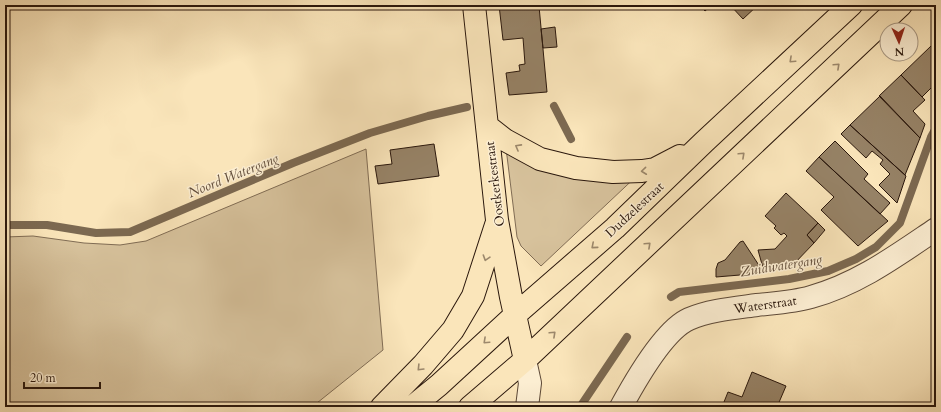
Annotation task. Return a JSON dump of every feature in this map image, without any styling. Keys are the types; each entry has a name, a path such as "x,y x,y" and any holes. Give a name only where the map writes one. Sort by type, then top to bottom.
{"main road":[{"name":"Oostkerkestraat","path":"474,5 497,220 525,360"},
{"name":"Dudzelestraat","path":"412,407 439,385 515,315 615,228 704,142 851,5"},
{"path":"470,407 525,360 901,5"},
{"path":"487,126 505,140 540,159 576,168 613,172 654,170 704,142"},
{"path":"382,407 423,365 453,330 473,296 497,220"}],"street":[{"name":"Waterstraat","path":"621,407 652,356 667,336 688,319 714,311 810,297 846,285 892,259 936,229"},
{"path":"525,360 530,383 527,407"}],"shaded area":[{"path":"505,140 540,159 642,171 541,266 521,246 517,237"},
{"path":"366,149 383,350 312,407 5,407 5,237 33,236 84,243 120,245 146,241"}],"building":[{"path":"499,5 528,5 528,7 539,6 547,92 509,95 506,73 520,71 519,65 525,64 523,38 503,40"},
{"path":"699,5 712,5 705,11"},
{"path":"730,5 758,5 743,19"},
{"path":"555,27 557,47 543,48 541,29"},
{"path":"936,41 936,51 931,46"},
{"path":"931,46 936,51 936,83 922,97 901,75 914,62 919,62 919,58"},
{"path":"901,75 925,100 913,111 925,124 920,138 879,96"},
{"path":"880,96 920,138 905,175 850,125"},
{"path":"850,125 906,176 897,203 879,185 890,174 880,164 883,160 872,151 866,158 841,134"},
{"path":"835,141 868,174 864,179 890,203 880,214 819,157"},
{"path":"434,144 439,176 378,184 375,166 392,164 390,150"},
{"path":"819,157 888,221 858,246 821,210 834,197 806,171"},
{"path":"786,193 818,223 807,235 814,243 792,266 763,268 758,250 775,249 787,236 784,233 781,235 774,228 776,226 765,216"},
{"path":"818,223 825,230 814,243 807,235"},
{"path":"743,241 764,273 716,277 718,263 725,260 740,242"},
{"path":"752,372 786,386 777,407 722,407 728,392 742,397"}],"waterway":[{"name":"Zuidwatergang","path":"554,106 571,139"},
{"name":"Noord Watergang","path":"5,225 47,225 96,233 130,232 293,163 370,133 428,116 467,107"},
{"name":"Zuidwatergang","path":"671,297 679,292 789,279 828,271 856,259 876,247 900,223 931,137 936,128"},
{"name":"Zuidwatergang","path":"580,407 627,337"}]}
